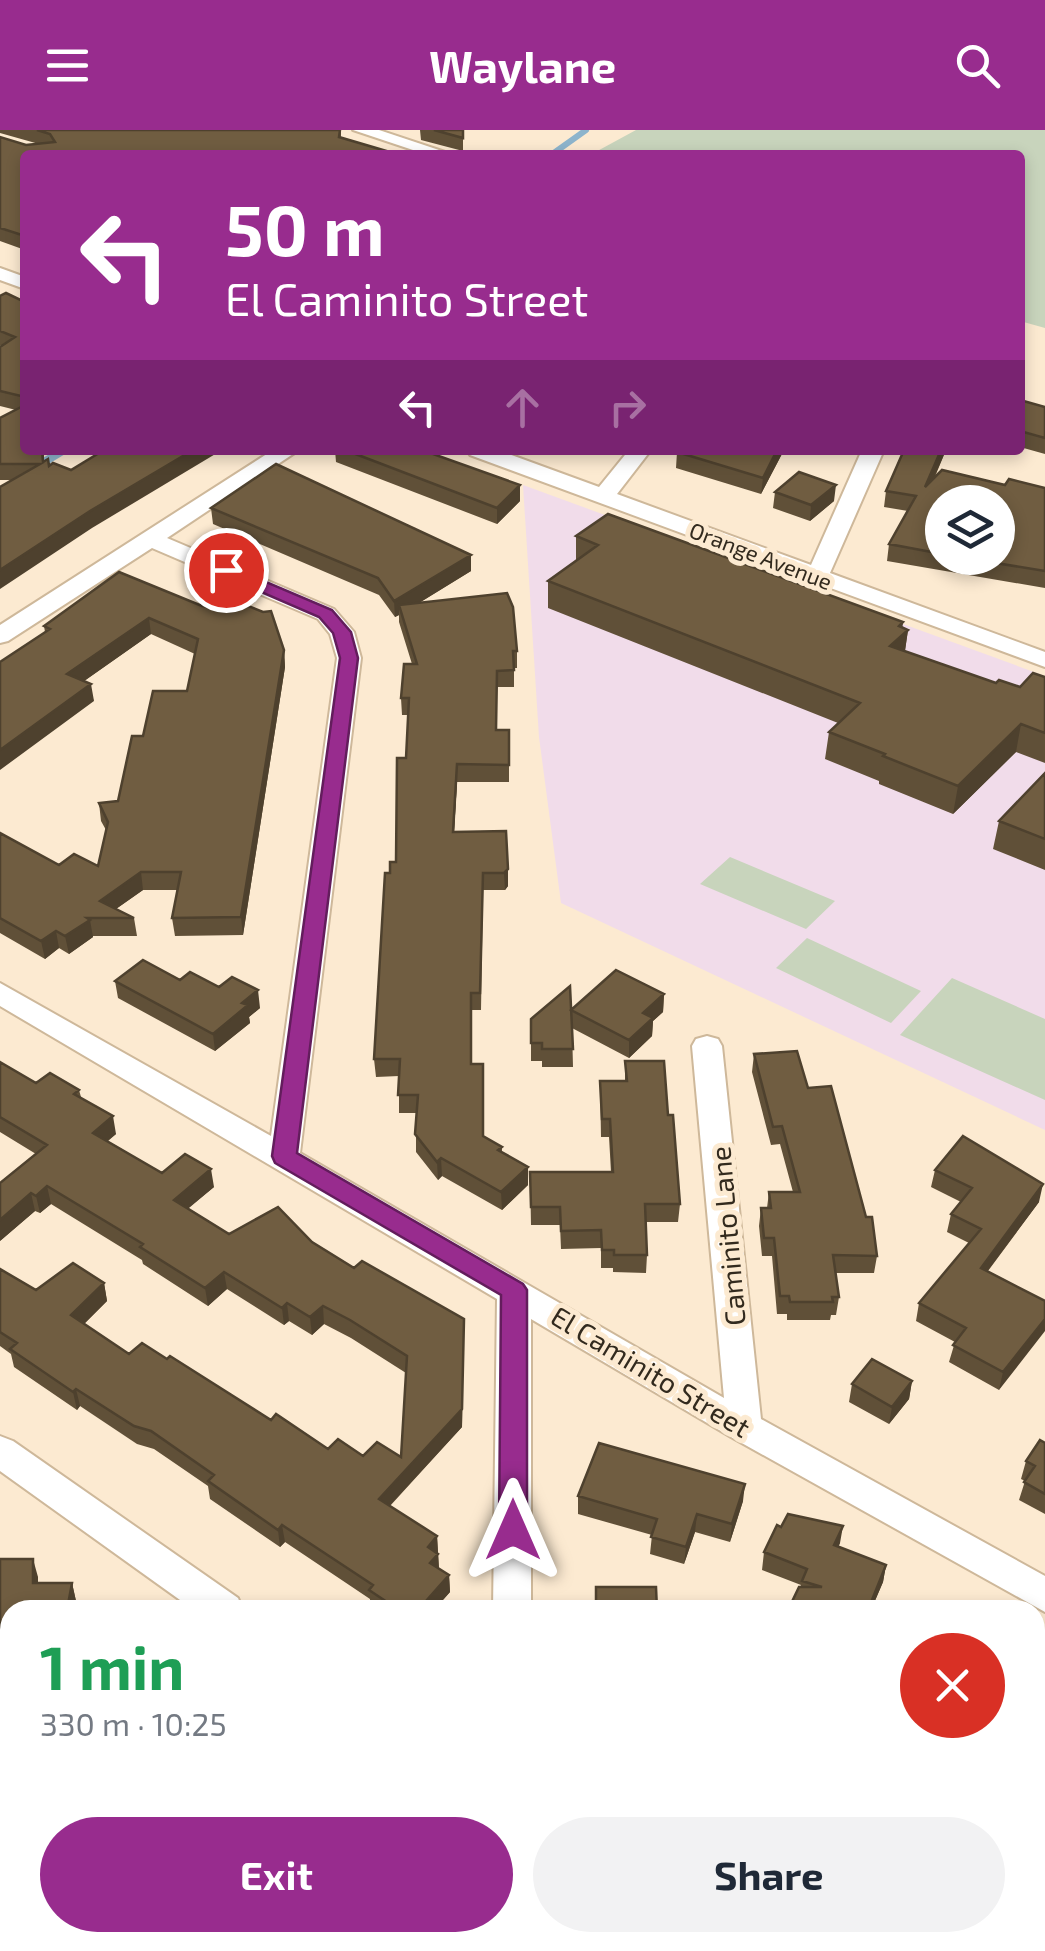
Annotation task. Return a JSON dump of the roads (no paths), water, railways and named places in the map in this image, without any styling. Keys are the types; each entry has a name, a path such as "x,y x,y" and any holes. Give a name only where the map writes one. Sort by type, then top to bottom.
{"street":[{"path":"361,130 429,150"},
{"path":"0,636 280,455"},
{"name":"Orange Avenue","path":"492,455 1045,660"},
{"path":"605,496 636,455"},
{"path":"816,577 871,455"},
{"path":"153,540 326,614 342,632 349,658 284,1156"},
{"name":"El Caminito Street","path":"0,993 744,1427 1045,1594"},
{"name":"Caminito Lane","path":"706,1046 744,1427"},
{"path":"512,1600 514,1290"},
{"path":"0,1450 210,1600"}],"waterway":[{"path":"558,150 586,130"},
{"path":"39,465 56,455"}]}
